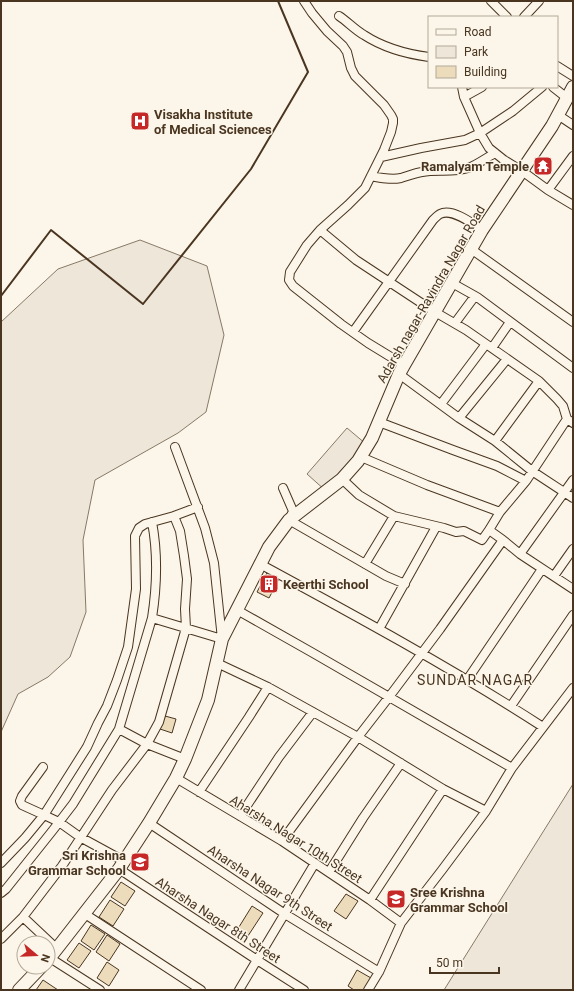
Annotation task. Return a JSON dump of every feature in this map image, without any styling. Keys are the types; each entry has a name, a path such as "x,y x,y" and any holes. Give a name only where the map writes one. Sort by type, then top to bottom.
{"street":[{"path":"304,1 327,32 343,46 347,52 351,68 355,76 384,106 393,118 393,122 391,132 365,188 320,230 307,245 290,272 289,280 293,286 402,369 459,418 495,441 532,471 573,498"},
{"path":"491,1 506,16"},
{"path":"525,16 539,1"},
{"path":"339,16 373,40 399,51 428,57"},
{"path":"558,67 573,76"},
{"name":"Adarsh nagar-Ravindra Nagar Road","path":"56,950 122,865 176,778 208,700 222,640 269,547 289,520 342,479 361,457 372,438 402,369 482,230 552,126 573,87"},
{"path":"462,88 464,97 480,133 489,148 548,190 572,204"},
{"path":"464,97 480,88"},
{"path":"380,157 465,140 480,133 513,111 541,88"},
{"path":"554,88 567,98"},
{"path":"558,114 573,125"},
{"path":"371,176 394,179 422,172 459,170 468,168 495,153"},
{"path":"548,190 573,156"},
{"path":"353,332 433,220 439,214 446,212 453,214 461,217 482,230"},
{"path":"320,230 356,260 435,312 455,323 539,382 557,399 570,421 526,481 500,512 482,540 464,531 456,532 394,516 359,495 342,479"},
{"path":"471,249 573,322"},
{"path":"452,283 475,296 573,368"},
{"path":"455,323 475,296"},
{"path":"441,404 510,322"},
{"path":"459,418 507,359"},
{"path":"495,441 539,382"},
{"path":"379,422 497,466 526,481"},
{"path":"152,618 222,640 214,563 206,528 175,447"},
{"path":"361,457 427,485 500,512"},
{"path":"520,554 573,480"},
{"path":"283,488 293,511 289,520 386,576 404,584"},
{"path":"1,863 21,843 44,815 87,747 107,706 128,646 136,589 135,536 139,528 146,524 198,507"},
{"path":"1,939 23,917 62,866 112,790 147,744 159,722 186,628 185,609 187,579 180,531 174,516"},
{"path":"365,564 394,516"},
{"path":"1,893 6,889 73,804 119,729 152,618 156,567 152,522"},
{"path":"379,629 436,527"},
{"path":"489,530 520,554 573,589"},
{"path":"282,841 421,654 503,540"},
{"path":"554,576 573,549"},
{"path":"260,564 379,629 511,706 543,727"},
{"path":"467,680 542,569"},
{"path":"237,610 512,768"},
{"path":"511,706 573,615"},
{"path":"217,663 268,687 358,737 443,789 486,810"},
{"path":"199,792 268,687"},
{"path":"368,990 380,972 401,924 486,810 512,768 573,688"},
{"path":"240,816 279,757 313,712"},
{"path":"119,729 147,744 184,759"},
{"path":"329,872 363,818 401,763"},
{"name":"Aharsha Nagar 8th Street","path":"43,767 22,796 20,801 22,805 59,822 256,960 304,990"},
{"name":"Aharsha Nagar 10th Street","path":"176,778 282,841 370,900 401,924"},
{"path":"370,900 443,789"},
{"name":"Aharsha Nagar 9th Street","path":"149,823 285,914 380,972"},
{"path":"238,990 315,863"},
{"path":"85,914 201,990"},
{"path":"23,917 37,935"},
{"path":"56,958 100,990"},
{"path":"19,990 33,975"}],"green space":[{"path":"140,240 207,266 224,335 206,412 178,433 95,480 83,540 86,612 70,657 48,677 18,694 1,732 1,322 58,269"},
{"path":"347,428 366,444 326,491 307,474"},
{"path":"573,784 573,990 444,990"}],"building":[{"name":"Keerthi School","path":"268,571 280,577 269,598 257,592"},
{"path":"165,716 176,719 172,733 160,729"},
{"path":"121,882 135,891 125,906 111,897"},
{"path":"346,894 358,901 346,919 334,911"},
{"path":"110,900 124,909 113,926 99,917"},
{"path":"252,906 263,913 244,942 234,935"},
{"path":"91,925 105,934 94,950 81,941"},
{"path":"107,935 120,944 109,961 96,952"},
{"path":"79,943 91,951 79,968 67,960"},
{"path":"107,962 119,970 109,986 97,978"},
{"path":"357,970 371,978 364,990 354,990 348,986"},
{"path":"43,980 58,990 36,990"}],"wall":[{"path":"1,296 51,230 143,304 251,169 308,72 278,1"}],"place":[{"name":"Visakha Institute of Medical Sciences","path":"140,121"},
{"name":"Ramalyam Temple","path":"543,166"},
{"name":"Keerthi School","path":"269,584"},
{"name":"Sri Krishna Grammar School","path":"140,862"},
{"name":"Sree Krishna Grammar School","path":"396,899"}],"district":[{"name":"SUNDAR NAGAR","path":"475,680"}]}
